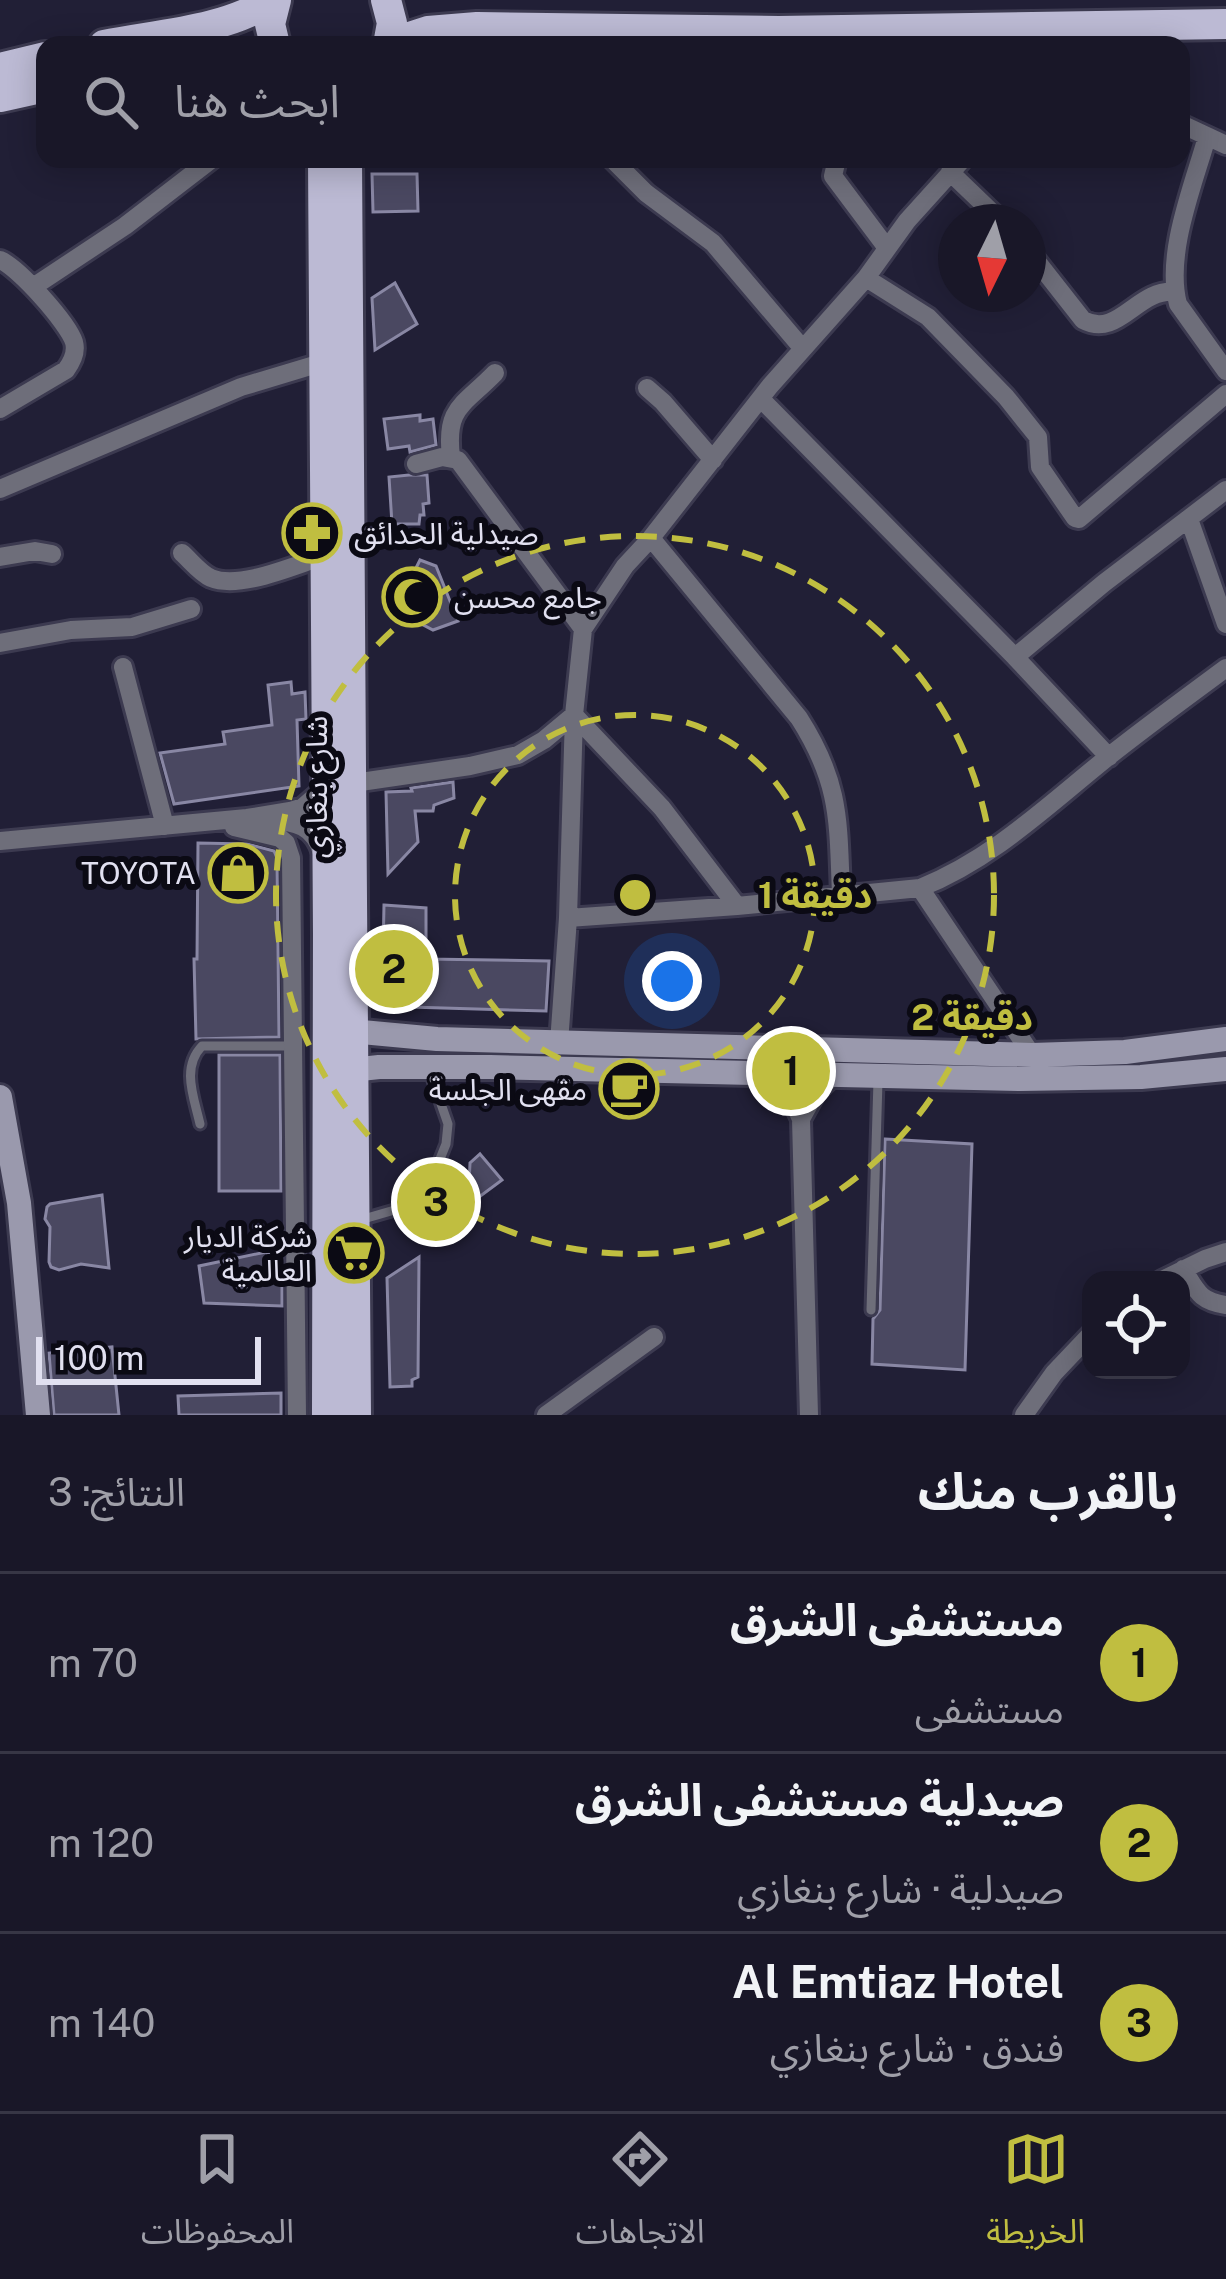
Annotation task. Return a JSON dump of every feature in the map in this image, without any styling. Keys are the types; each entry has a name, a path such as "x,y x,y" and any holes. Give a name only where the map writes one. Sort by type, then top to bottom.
{"main road":[{"path":"150,36 231,20 274,0"},
{"path":"272,36 274,0"},
{"path":"386,0 392,23 390,36"},
{"path":"413,36 428,31 487,36 779,31 1041,36 1226,24"},
{"path":"0,68 36,59"},
{"path":"0,97 36,89"},
{"name":"شارع بنغازي","path":"322,168 324,556 351,1031 356,1415"},
{"name":"شارع بنغازي","path":"327,1415 327,869 339,784 347,168"},
{"path":"351,1031 559,1043 1031,1054 1125,1052 1226,1039"},
{"path":"413,1037 421,1067"},
{"path":"351,1070 421,1067 1102,1078 1226,1069"},
{"path":"0,1097 21,1218 38,1415"}],"street":[{"path":"1190,128 1226,145"},
{"path":"1207,137 1175,251 1175,292 1178,304 1226,371"},
{"path":"33,287 125,226 200,168"},
{"path":"621,168 713,243 803,349"},
{"path":"835,168 833,176 887,248"},
{"path":"559,1043 574,715 583,629 625,566 954,168"},
{"path":"958,168 987,204"},
{"path":"0,260 11,264 33,287 74,342 72,362 65,370 0,409"},
{"path":"1046,273 1091,325 1103,326 1161,290 1175,292"},
{"path":"866,278 928,317 1006,397 1038,437 1040,467 1075,518 1226,394"},
{"path":"0,489 241,387 324,362"},
{"path":"451,457 450,421 495,373"},
{"path":"646,388 713,460"},
{"path":"762,400 1109,757"},
{"path":"416,464 451,457 458,460 583,629"},
{"path":"1015,657 1226,490"},
{"path":"1189,519 1226,624"},
{"path":"651,538 799,718 818,748 834,791 841,896"},
{"path":"0,557 34,551 52,554"},
{"path":"182,553 201,572 224,580 261,576 324,556"},
{"path":"0,643 71,630 133,627 191,610"},
{"path":"124,667 165,826"},
{"path":"568,918 920,888 949,877 1013,836 1226,668"},
{"path":"0,841 248,818 303,807 339,784 518,755 574,715"},
{"path":"574,715 662,808 737,906"},
{"path":"248,818 303,825 319,843 327,869"},
{"path":"188,823 266,832 289,849 297,1415"},
{"path":"920,888 1031,1054"},
{"path":"771,1074 801,1120 809,1415"},
{"path":"801,1120 816,1092 833,1076"},
{"path":"1226,1252 1183,1270 1201,1297 1226,1305"},
{"path":"546,1415 654,1336"},
{"path":"1024,1415 1054,1372 1082,1343"}],"lane":[{"path":"200,1124 189,1072 193,1055 202,1046 293,1046"},
{"path":"354,1222 398,1209 428,1189 446,1144 448,1124 421,1067"},
{"path":"871,1310 878,1076"}],"building":[{"path":"372,174 417,174 418,211 373,212"},
{"path":"395,283 417,324 375,350 372,298"},
{"path":"420,415 420,421 433,419 436,445 410,452 409,446 388,449 384,419"},
{"path":"427,475 429,503 423,504 419,524 392,524 389,477"},
{"path":"420,560 436,566 458,621 433,630 395,610"},
{"path":"291,682 292,694 305,692 306,719 297,720 299,786 174,804 160,753 225,744 223,732 272,725 268,685"},
{"path":"453,782 454,798 434,805 433,811 415,811 418,842 388,874 386,792"},
{"path":"198,843 247,844 274,851 277,858 279,1037 196,1039"},
{"path":"384,905 426,908 426,959 549,961 546,1011 410,1007 401,953 383,953"},
{"path":"219,1055 280,1055 281,1191 219,1191"},
{"path":"885,1139 972,1144 965,1370 872,1364 873,1319 880,1310"},
{"path":"480,1154 502,1180 428,1235 418,1221 469,1184 470,1163"},
{"path":"102,1195 109,1268 51,1267 47,1207"},
{"path":"266,1252 282,1266 282,1306 204,1303 199,1266"},
{"path":"419,1257 418,1377 412,1386 390,1387 387,1278"},
{"path":"112,1347 119,1415 54,1415 49,1353"},
{"path":"281,1393 281,1415 179,1415 178,1396"}],"place":[{"name":"صيدلية الحدائق","path":"312,533"},
{"name":"جامع محسن","path":"412,597"},
{"name":"TOYOTA","path":"238,873"},
{"name":"صيدلية مستشفى الشرق","path":"394,969"},
{"name":"مستشفى الشرق","path":"791,1071"},
{"name":"مقهى الجلسة","path":"629,1089"},
{"name":"Al Emtiaz Hotel","path":"436,1202"},
{"name":"شركة الديار العالمية","path":"354,1253"}]}
